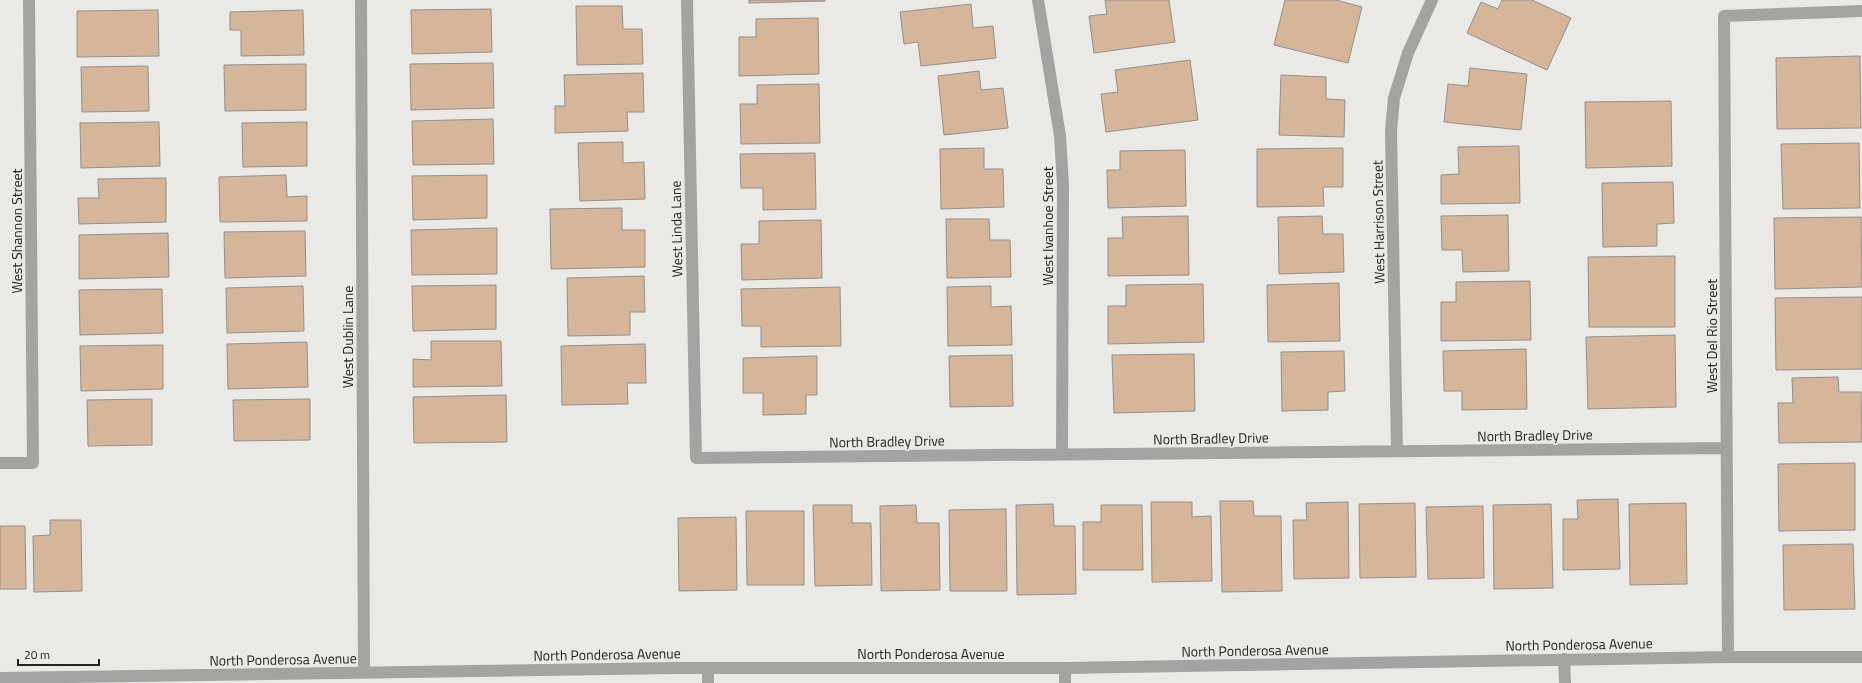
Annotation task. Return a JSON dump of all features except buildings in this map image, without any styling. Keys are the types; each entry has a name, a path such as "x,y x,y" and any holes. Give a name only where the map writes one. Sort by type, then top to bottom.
{"street":[{"name":"West Shannon Street","path":"0,463 33,463 29,0"},
{"name":"West Dublin Lane","path":"361,0 364,673"},
{"name":"West Linda Lane","path":"687,0 696,458"},
{"name":"West Ivanhoe Street","path":"1038,0 1060,136 1062,171 1062,454"},
{"name":"West Harrison Street","path":"1397,451 1391,131 1394,98 1408,53 1432,0"},
{"name":"West Del Rio Street","path":"1728,657 1724,16 1862,11"},
{"name":"North Bradley Drive","path":"696,458 1726,448"},
{"name":"North Ponderosa Avenue","path":"0,678 51,681 364,673 708,668 1065,668 1564,659 1862,657"},
{"path":"1564,659 1564,683"},
{"path":"708,668 708,683"},
{"path":"1065,668 1065,683"}]}
